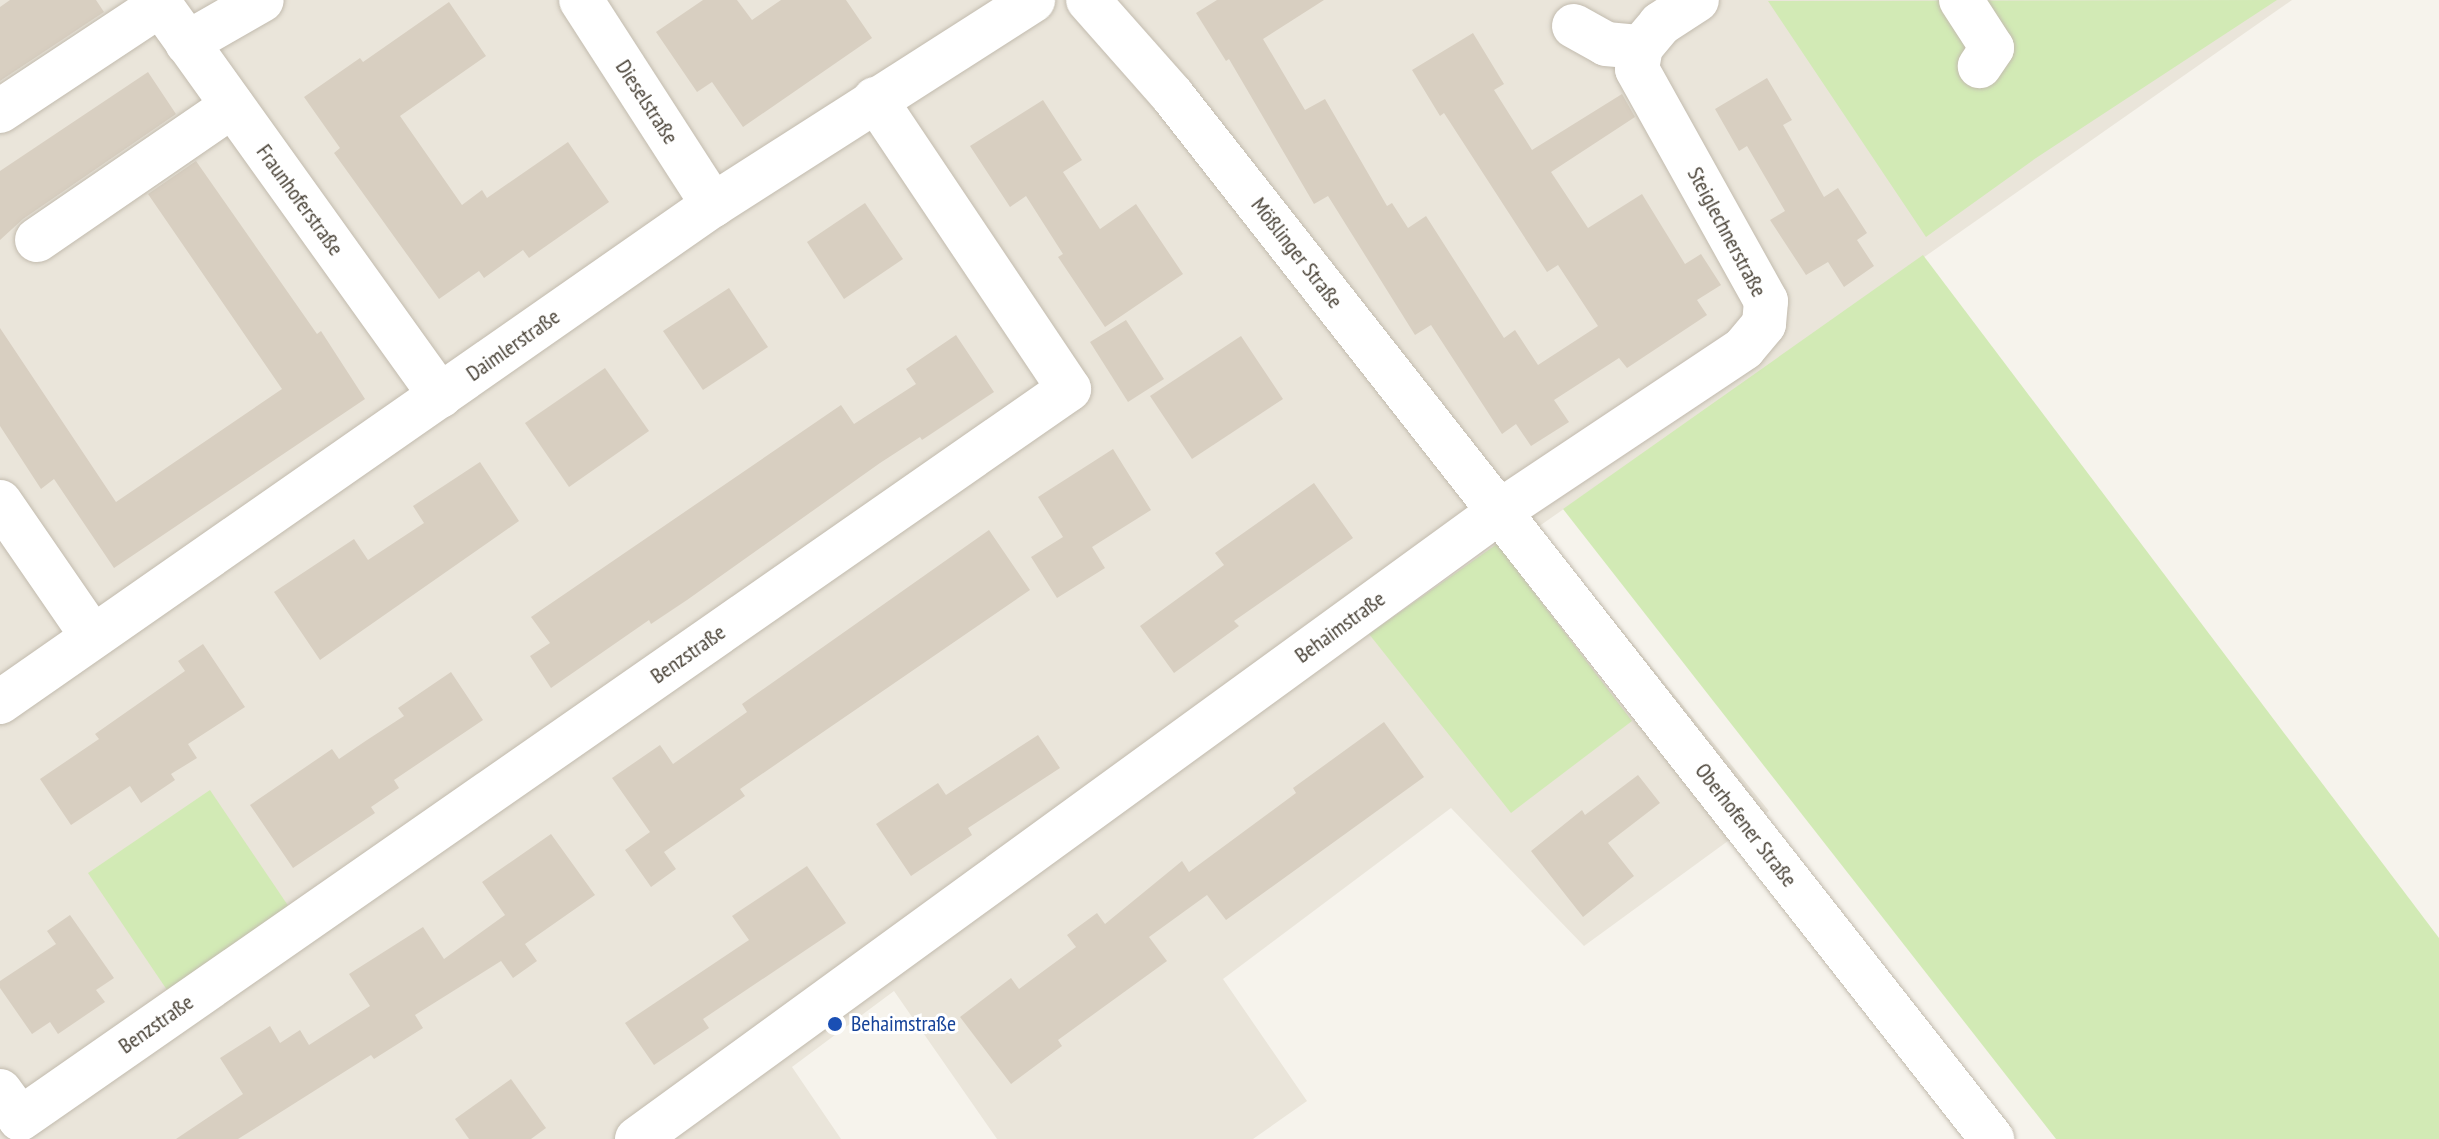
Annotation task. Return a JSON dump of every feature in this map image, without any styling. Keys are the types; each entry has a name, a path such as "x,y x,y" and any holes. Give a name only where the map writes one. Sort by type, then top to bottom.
{"street":[{"path":"187,43 262,0"},
{"name":"Dieselstraße","path":"581,0 713,205"},
{"name":"Daimlerstraße","path":"0,702 713,205 1033,0"},
{"name":"Mößlinger Straße","path":"1088,0 1172,95 1500,511"},
{"path":"1574,26 1606,44 1641,47 1660,24 1697,0"},
{"path":"1961,0 1992,48 1980,66"},
{"name":"Fraunhoferstraße","path":"0,111 158,2 440,396"},
{"name":"Steiglechnerstraße","path":"1500,511 1744,348 1764,324 1766,301 1637,69 1641,47"},
{"name":"Benzstraße","path":"10,1105 1069,389 875,99"},
{"path":"37,240 232,106"},
{"path":"0,502 92,636"},
{"name":"Behaimstraße","path":"637,1139 1500,511"},
{"name":"Oberhofener Straße","path":"1500,511 1992,1139"}],"shaded area":[{"path":"0,0 2292,0 1538,527 1769,811 1584,946 1451,808 1223,979 1307,1101 1253,1139 997,1139 894,991 792,1067 841,1139 0,1139"}],"green space":[{"path":"2277,0 2036,158 1926,237 1768,1"},
{"path":"1923,255 2439,938 2439,1139 2056,1139 1563,509"},
{"path":"1497,544 1632,721 1511,813 1369,634"},
{"path":"210,790 289,907 167,990 88,873"}],"building":[{"path":"10,0 96,0 104,12 0,81 0,7"},
{"path":"703,0 737,0 752,20 781,0 846,0 872,38 743,127 712,82 697,92 656,32"},
{"path":"1217,0 1324,0 1263,39 1305,110 1325,99 1387,206 1392,203 1408,228 1426,216 1504,338 1515,330 1538,365 1598,326 1558,265 1547,272 1444,113 1440,116 1412,70 1473,33 1504,84 1494,90 1532,150 1622,94 1635,117 1551,172 1588,228 1642,194 1685,264 1701,254 1721,285 1697,300 1707,315 1627,368 1619,358 1554,400 1569,422 1531,446 1516,424 1502,434 1431,325 1415,335 1328,196 1314,204 1229,59 1226,61 1196,13"},
{"path":"449,2 486,56 400,116 462,205 482,190 487,198 568,142 609,202 529,258 523,250 484,278 479,271 439,299 334,153 340,148 304,97 360,58 363,62"},
{"path":"148,72 176,114 23,219 0,240 0,171"},
{"path":"1767,78 1792,120 1783,125 1824,197 1838,188 1867,233 1857,240 1874,266 1844,287 1828,262 1806,275 1770,220 1785,211 1747,146 1739,151 1715,109"},
{"path":"1043,100 1082,160 1063,172 1100,229 1136,204 1183,274 1105,327 1058,257 1063,254 1026,196 1010,207 970,146"},
{"path":"196,161 317,334 321,331 365,399 114,568 54,479 41,489 0,426 0,328 116,502 282,389 148,194"},
{"path":"865,203 903,259 844,299 807,242"},
{"path":"729,288 768,347 703,390 663,331"},
{"path":"1126,320 1164,379 1128,402 1090,342"},
{"path":"956,335 994,392 922,440 920,437 880,463 687,600 651,624 649,620 551,688 530,656 550,643 531,617 841,405 854,424 916,384 906,369"},
{"path":"1241,336 1283,399 1192,459 1150,396"},
{"path":"605,368 649,431 569,487 525,423"},
{"path":"1113,449 1151,510 1092,547 1105,568 1057,598 1031,557 1063,537 1038,497"},
{"path":"480,462 519,521 320,660 274,592 354,539 368,560 424,523 413,506"},
{"path":"1314,483 1353,538 1234,621 1239,626 1174,673 1140,626 1224,565 1215,553"},
{"path":"989,530 1030,590 740,789 745,796 664,852 676,869 651,887 625,850 650,832 612,778 660,745 673,764 747,712 742,704"},
{"path":"203,644 245,707 188,744 197,758 171,774 175,780 141,803 130,786 71,825 40,779 99,739 95,734 185,671 178,661"},
{"path":"451,672 483,720 394,780 399,788 371,807 375,813 293,868 250,805 332,749 339,759 404,716 398,708"},
{"path":"1384,722 1424,777 1226,920 1207,895 1149,937 1167,961 1058,1040 1062,1046 1011,1084 960,1017 1011,978 1019,989 1076,947 1067,935 1097,913 1105,924 1182,861 1189,872 1296,793 1293,788"},
{"path":"1038,735 1060,768 968,828 972,835 911,876 876,824 938,783 946,795"},
{"path":"1638,775 1660,803 1608,843 1634,876 1583,917 1531,851 1582,810 1585,815"},
{"path":"551,834 595,895 525,944 537,961 513,978 501,961 415,1015 423,1028 374,1059 371,1055 238,1139 176,1139 243,1094 220,1058 270,1026 280,1043 300,1030 309,1045 370,1006 349,974 423,927 444,959 505,915 482,882"},
{"path":"807,866 846,923 703,1019 709,1028 654,1065 625,1023 749,940 732,916"},
{"path":"70,915 114,978 96,990 105,1002 58,1034 50,1022 32,1034 0,988 0,981 56,944 47,931"},
{"path":"511,1079 546,1128 531,1139 469,1139 455,1119"}],"place":[{"name":"Behaimstraße","path":"835,1024"}]}
